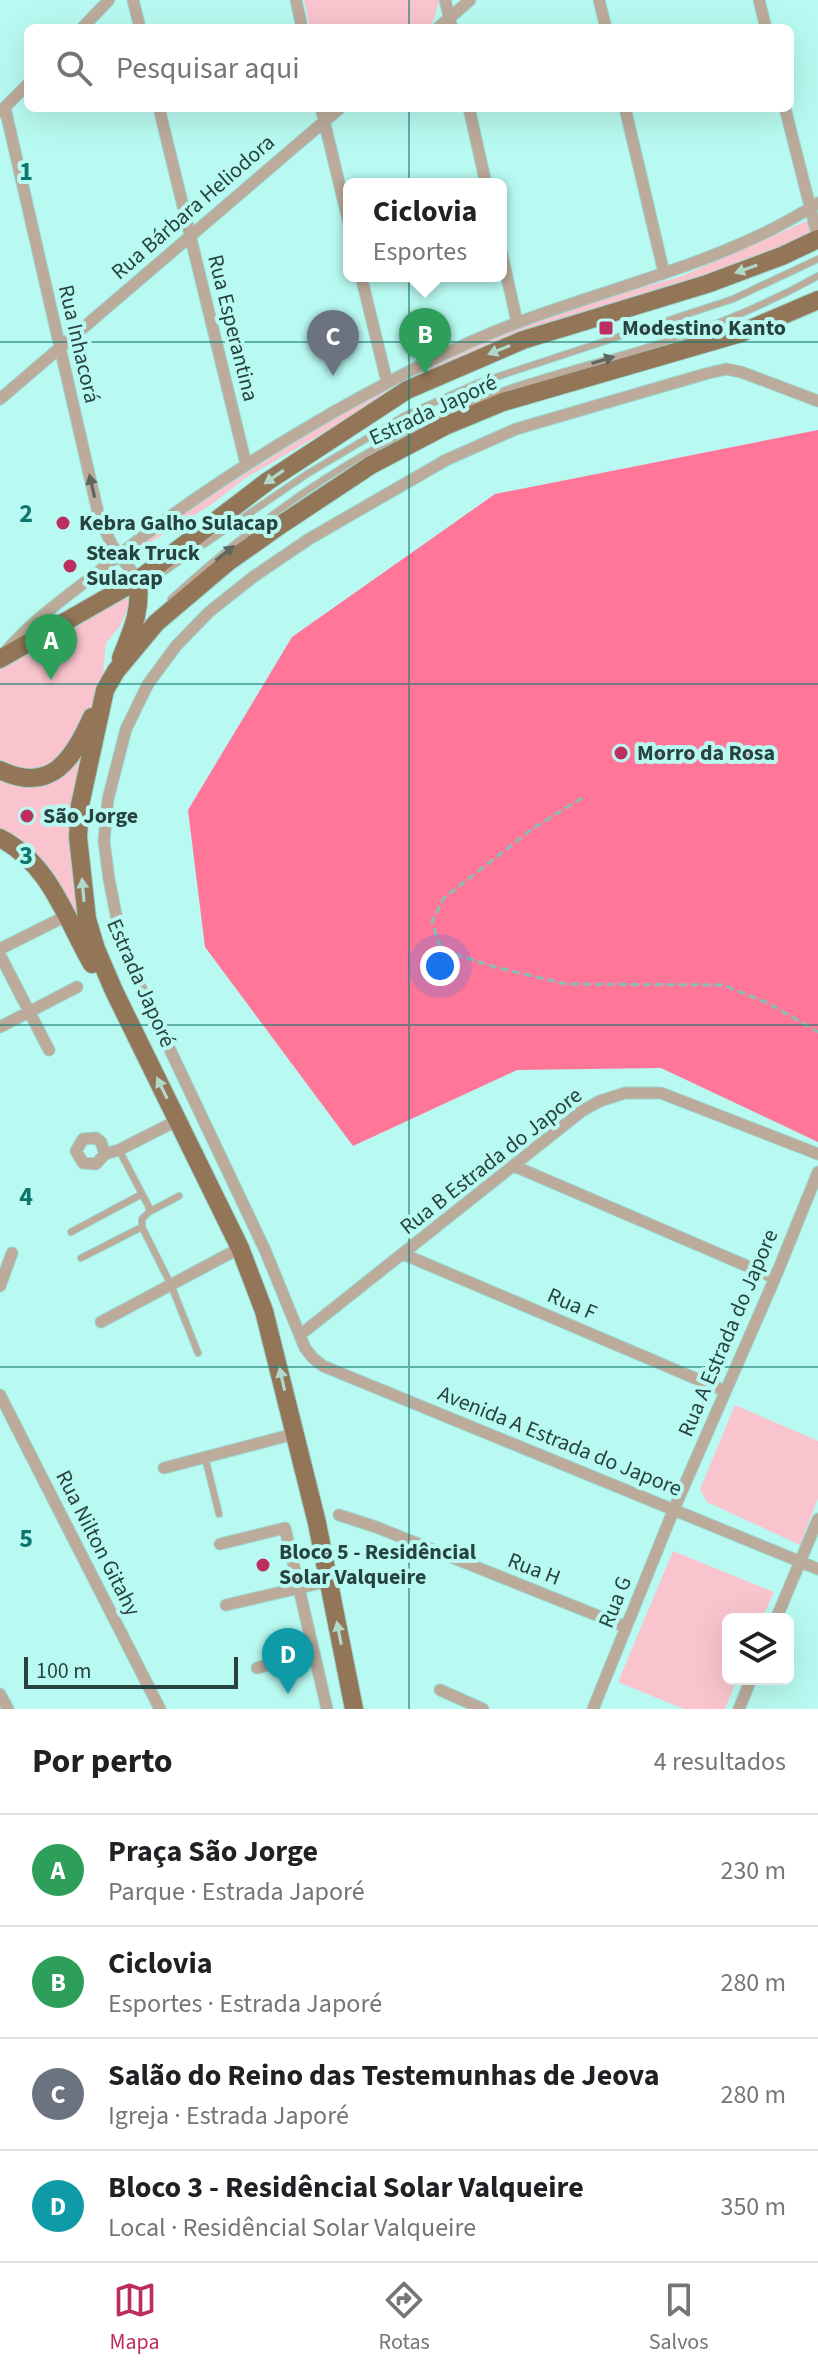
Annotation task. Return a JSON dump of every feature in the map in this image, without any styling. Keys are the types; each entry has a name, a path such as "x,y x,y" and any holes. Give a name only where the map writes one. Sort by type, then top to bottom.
{"main road":[{"name":"Estrada Japoré","path":"0,658 138,580 268,481 407,390 523,340 707,284 818,239"},
{"name":"Estrada Japoré","path":"354,1709 317,1523 264,1311 240,1248 114,991 87,919 78,837 83,790 105,690 116,671 156,623 228,562 371,465 445,426 503,402 741,333 818,300"},
{"path":"116,671 140,601 138,580"},
{"path":"0,770 26,778 56,772 76,750 105,690"},
{"path":"0,838 32,860 47,880 95,969 114,991"}],"street":[{"path":"86,24 109,0"},
{"path":"133,0 139,24"},
{"path":"296,0 301,24"},
{"path":"445,0 451,23"},
{"path":"451,23 470,0"},
{"path":"599,0 605,24"},
{"path":"759,0 765,24"},
{"path":"2,110 24,88"},
{"name":"Rua Inhacorá","path":"2,110 99,517 112,545 138,580"},
{"name":"Rua Esperantina","path":"160,112 246,464"},
{"path":"322,112 343,199"},
{"name":"Rua Bárbara Heliodora","path":"0,399 335,112"},
{"path":"470,112 485,178"},
{"path":"626,112 664,273"},
{"path":"786,112 814,206 818,239"},
{"name":"Estrada Japoré","path":"0,658 29,626 119,554 246,464 387,382 517,322 706,259 814,206"},
{"path":"507,277 517,322"},
{"path":"362,282 387,382"},
{"name":"Avenida A Estrada do Japore","path":"818,401 757,377 726,369 705,374 516,429 446,460 309,539 209,612 176,646 148,684 126,729 108,799 104,841 120,935 135,976 313,1358 323,1366 818,1569"},
{"path":"0,949 66,916"},
{"path":"0,955 49,1050"},
{"path":"0,1027 77,987"},
{"name":"Rua B Estrada do Japore","path":"300,1335 582,1111 600,1101 625,1093 661,1093 818,1154"},
{"path":"105,1154 178,1120"},
{"path":"514,1166 775,1278"},
{"name":"Rua A Estrada do Japore","path":"674,1509 818,1172"},
{"path":"101,1322 240,1248"},
{"path":"0,1286 12,1253"},
{"name":"Rua F","path":"403,1254 725,1391"},
{"name":"Rua Nilton Gitahy","path":"0,1395 160,1709"},
{"path":"164,1468 294,1434"},
{"name":"Rua G","path":"593,1709 674,1509"},
{"name":"Rua H","path":"339,1515 626,1627"},
{"path":"779,1613 818,1519"},
{"path":"220,1544 285,1528 327,1709"},
{"path":"226,1605 329,1581"},
{"path":"257,1668 314,1652"},
{"path":"739,1709 749,1685"},
{"path":"440,1690 483,1709"},
{"path":"0,1694 8,1709"}],"lane":[{"path":"138,580 162,573 307,474 406,415 503,374 733,299 818,259"},
{"path":"116,671 160,609 207,567 262,524 384,444 472,402 683,336 759,306 818,276"},
{"path":"119,1150 149,1212"},
{"path":"71,1232 142,1194"},
{"path":"179,1196 149,1212 142,1219 142,1227 171,1285 198,1353"},
{"path":"81,1258 142,1227"},
{"path":"205,1457 219,1514"}],"path":[{"path":"582,798 532,829 444,898 432,921 437,939 445,951 566,984 723,985 768,1003 818,1032"}],"shaded area":[{"path":"304,0 439,1 431,24 309,24"},
{"path":"818,216 818,229 689,287 563,324 342,422 247,477 212,504 140,549 136,543 335,417 448,355 567,309 682,276"},
{"path":"818,430 818,1142 661,1068 517,1070 353,1146 205,947 188,810 292,637 495,494"},
{"path":"129,598 129,606 120,626 106,643 101,693 87,749 81,928 17,853 0,845 0,667"},
{"path":"735,1405 818,1441 818,1498 800,1545 707,1502 700,1489"},
{"path":"673,1551 774,1592 765,1613 722,1613 722,1685 735,1685 725,1709 684,1709 618,1682"}],"place":[{"name":"Modestino Kanto","path":"606,328"},
{"name":"Ciclovia","path":"425,374"},
{"name":"Salão do Reino das Testemunhas de Jeova","path":"333,376"},
{"name":"Kebra Galho Sulacap","path":"63,523"},
{"name":"Steak Truck Sulacap","path":"70,566"},
{"name":"Praça São Jorge","path":"51,680"},
{"name":"Morro da Rosa","path":"621,753"},
{"name":"São Jorge","path":"27,816"},
{"name":"Bloco 5 - Residêncial Solar Valqueire","path":"263,1565"},
{"name":"Bloco 3 - Residêncial Solar Valqueire","path":"288,1694"}]}
